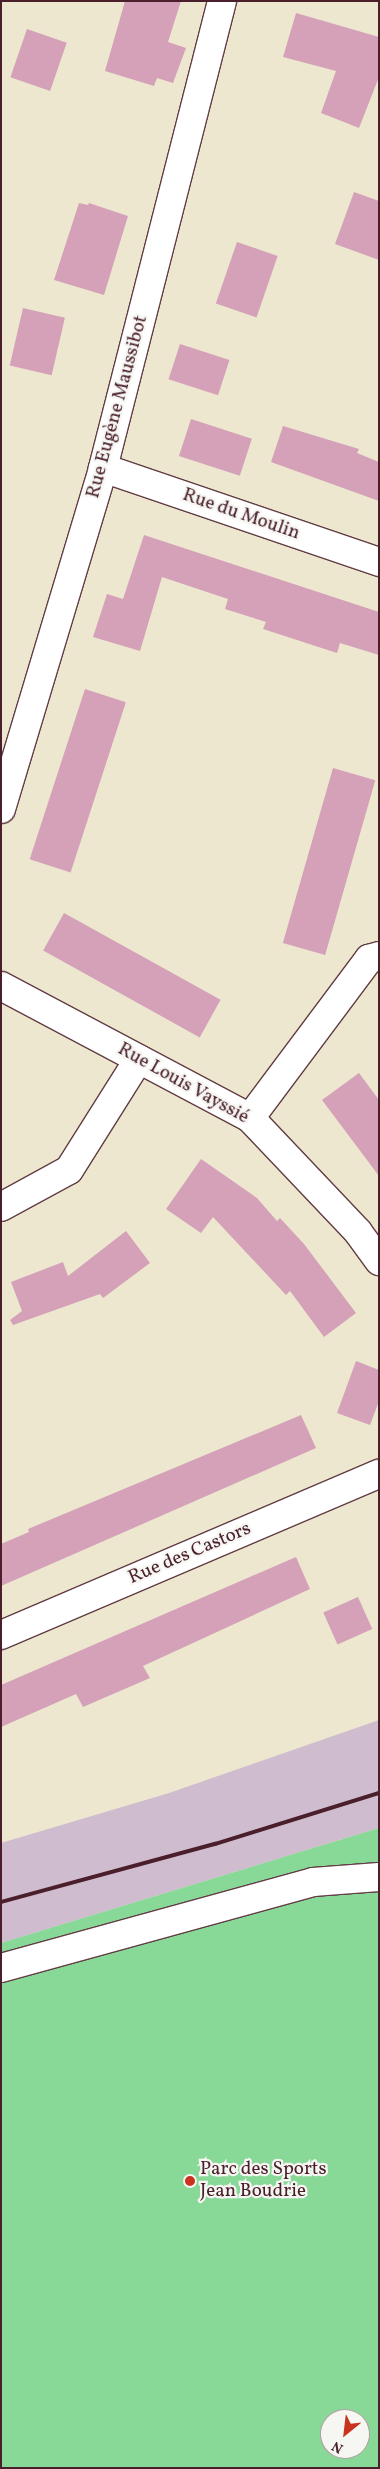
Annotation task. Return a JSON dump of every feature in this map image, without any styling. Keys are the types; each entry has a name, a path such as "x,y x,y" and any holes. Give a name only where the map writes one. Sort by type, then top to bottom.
{"street":[{"name":"Rue Eugène Maussibot","path":"1,808 103,468 222,1"},
{"name":"Rue du Moulin","path":"103,468 379,562"},
{"path":"250,1118 370,959 379,956"},
{"name":"Rue Louis Vayssié","path":"1,986 250,1118 358,1232 379,1260"},
{"path":"1,1207 69,1170 138,1059"},
{"name":"Rue des Castors","path":"1,1635 379,1474"},
{"path":"1,1968 313,1882 379,1877"}],"shaded area":[{"path":"379,1720 379,1828 1,1943 1,1843 169,1793"}],"green space":[{"name":"Parc des Sports Jean Boudrie","path":"379,1828 379,2468 1,2468 1,1943"}],"building":[{"path":"125,1 181,1 168,42 186,48 173,83 157,78 154,86 105,71"},
{"path":"296,13 379,37 379,77 359,128 321,113 336,71 283,57"},
{"path":"27,29 67,43 50,91 10,77"},
{"path":"354,192 379,201 379,260 335,244"},
{"path":"79,203 88,205 89,203 128,216 104,295 54,280"},
{"path":"237,242 278,256 256,317 216,303"},
{"path":"23,308 65,318 52,375 10,365"},
{"path":"180,344 229,360 218,395 169,379"},
{"path":"191,419 252,439 240,476 179,456"},
{"path":"283,426 359,449 357,453 379,462 379,501 271,462"},
{"path":"144,535 379,612 379,655 340,643 337,653 263,629 266,622 225,609 228,599 162,577 140,651 93,637 107,594 123,599"},
{"path":"85,689 126,702 71,873 30,859"},
{"path":"333,768 375,780 325,955 283,943"},
{"path":"64,913 221,1000 200,1037 43,951"},
{"path":"359,1073 379,1100 379,1176 322,1100"},
{"path":"201,1159 257,1198 277,1221 280,1218 304,1244 356,1313 324,1337 290,1291 286,1295 213,1217 201,1233 166,1209"},
{"path":"126,1231 150,1263 103,1298 100,1294 13,1325 10,1320 22,1311 11,1282 63,1262 68,1276"},
{"path":"356,1361 379,1370 379,1401 370,1425 337,1413"},
{"path":"301,1415 316,1448 1,1586 1,1544 29,1532 28,1529"},
{"path":"296,1557 310,1589 143,1666 150,1678 83,1707 76,1694 1,1727 1,1685"},
{"path":"358,1597 372,1629 338,1644 323,1612"}],"railway":[{"path":"1,1902 215,1844 379,1793"}],"place":[{"name":"Parc des Sports Jean Boudrie","path":"190,2181"}]}
